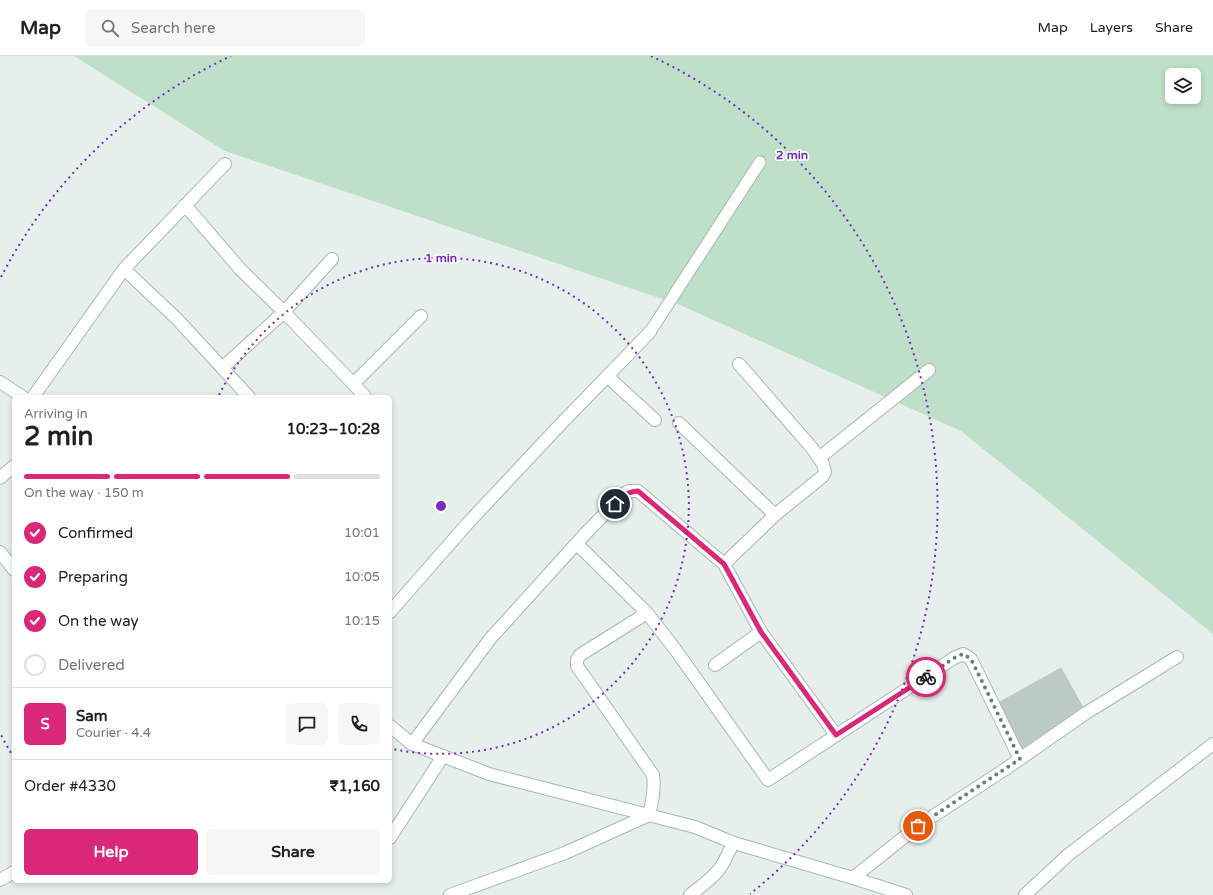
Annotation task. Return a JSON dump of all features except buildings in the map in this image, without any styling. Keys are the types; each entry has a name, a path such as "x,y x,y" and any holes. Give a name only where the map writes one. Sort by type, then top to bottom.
{"street":[{"path":"34,395 124,269 225,164"},
{"path":"185,205 242,270 354,383 364,395"},
{"path":"222,368 284,312 332,259"},
{"path":"124,269 177,319 247,395"},
{"path":"354,383 422,316"},
{"path":"392,610 474,517 650,332"},
{"path":"724,564 775,514 823,476 825,472 823,464 812,448 739,364"},
{"path":"819,458 929,370"},
{"path":"607,376 656,420"},
{"path":"0,382 20,395"},
{"path":"679,423 775,514"},
{"path":"0,478 12,468"},
{"path":"412,744 490,640 624,494 638,491 724,564 761,632 836,735"},
{"path":"577,544 647,613 675,649 768,780 954,658 963,654 971,659 1020,759"},
{"path":"0,552 12,567"},
{"path":"647,613 580,655 577,660 577,666 653,776 654,794 649,815"},
{"path":"715,664 761,632"},
{"path":"853,878 918,826 1020,759 1086,713 1177,657"},
{"path":"392,728 412,744 489,774 695,827 734,843 906,895"},
{"path":"1025,895 1068,855 1213,744"},
{"path":"392,835 444,756"},
{"path":"450,895 466,892 565,853 649,815"},
{"path":"690,895 715,874 722,866 726,859 727,852 734,843"},
{"path":"0,880 12,873"}],"lane":[{"path":"650,332 760,162"}],"green space":[{"path":"74,56 1213,56 1213,634 961,431 680,305 225,151"}],"way so far":[{"path":"918,826 1020,759 971,659 963,654 954,658 926,677"}],"route":[{"path":"615,504 624,494 638,491 724,564 761,632 836,735 926,677"}]}
